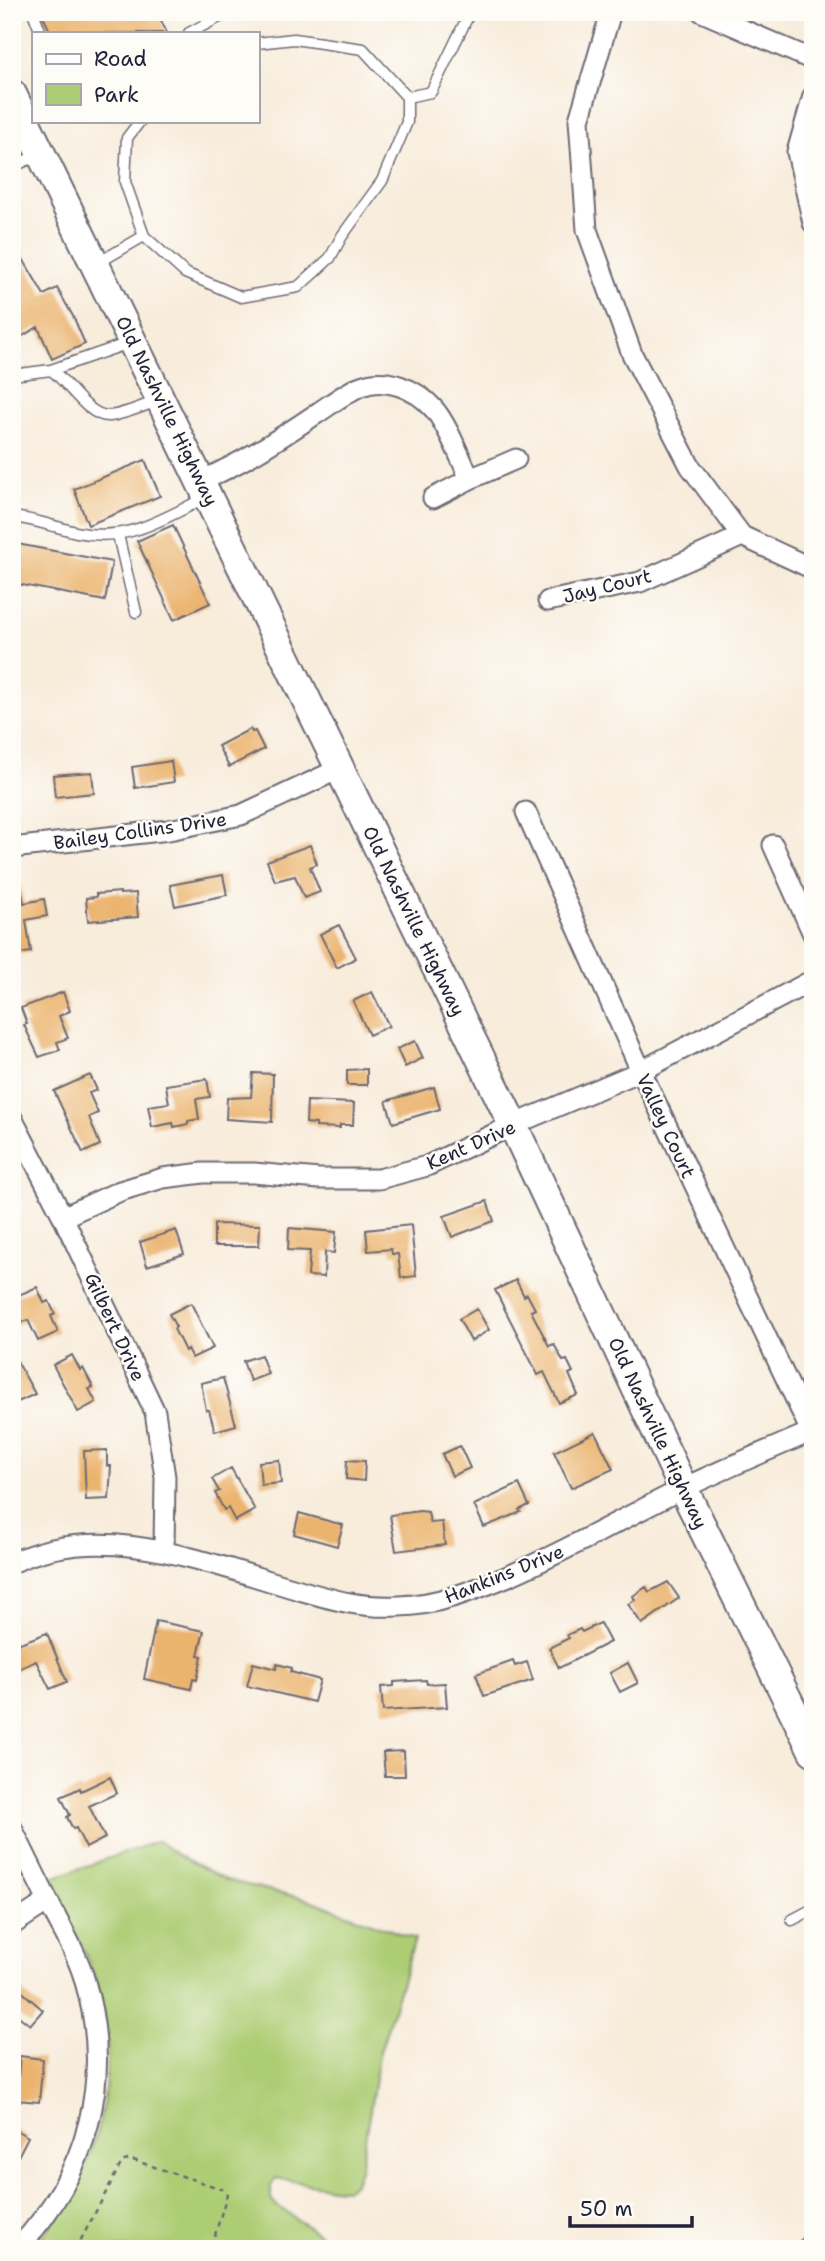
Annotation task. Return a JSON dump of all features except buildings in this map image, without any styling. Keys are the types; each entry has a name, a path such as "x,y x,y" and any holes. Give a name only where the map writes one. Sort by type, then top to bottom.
{"main road":[{"name":"Old Nashville Highway","path":"23,108 42,154 513,1125 683,1488 813,1751"}],"street":[{"path":"611,12 579,120 587,230 632,354 690,466 743,536 813,569"},
{"path":"702,12 813,60"},
{"path":"813,96 797,152 813,223"},
{"path":"205,489 224,471 361,386 380,382 398,385 423,398 436,411 470,479"},
{"path":"433,498 516,459"},
{"name":"Jay Court","path":"548,601 640,582 743,536"},
{"name":"Bailey Collins Drive","path":"12,848 169,830 241,815 341,768"},
{"name":"Valley Court","path":"526,813 641,1071 812,1433"},
{"path":"773,845 813,934"},
{"name":"Kent Drive","path":"63,1217 120,1191 163,1178 203,1173 254,1173 319,1179 379,1178 428,1166 513,1125 641,1071 813,980"},
{"name":"Gilbert Drive","path":"12,1118 63,1217 155,1412 164,1477 164,1551"},
{"name":"Hankins Drive","path":"12,1563 29,1555 68,1546 121,1545 164,1551 354,1605 401,1606 442,1601 551,1558 683,1488 812,1433"},
{"path":"12,1828 76,1957 90,2003 98,2065 96,2089 77,2160 60,2196 17,2249"},
{"path":"12,1925 48,1901"},
{"path":"807,2249 813,2243"}],"lane":[{"path":"33,12 41,32"},
{"path":"191,32 229,12"},
{"path":"407,97 431,92 470,12"},
{"path":"140,122 127,138 125,181 144,236 185,273 241,298 298,287 330,258 342,236 382,181 407,122 407,97 363,49 294,38 259,43"},
{"path":"12,167 42,154"},
{"path":"95,264 144,236"},
{"path":"12,375 51,370 133,342"},
{"path":"51,370 62,377 93,411 102,415 111,416 161,400"},
{"path":"12,517 79,532 118,535 139,529 205,489"},
{"path":"118,535 136,612"},
{"path":"792,1920 813,1909"}],"path":[{"path":"76,2249 122,2162 130,2159 225,2190 227,2194 211,2249"}],"green space":[{"path":"158,1841 176,1854 226,1880 310,1900 415,1939 379,2055 360,2170 355,2182 347,2189 276,2178 271,2186 271,2199 277,2206 323,2237 316,2249 31,2249 55,2220 90,2154 106,2081 107,2044 102,2007 92,1971 49,1879"}]}
